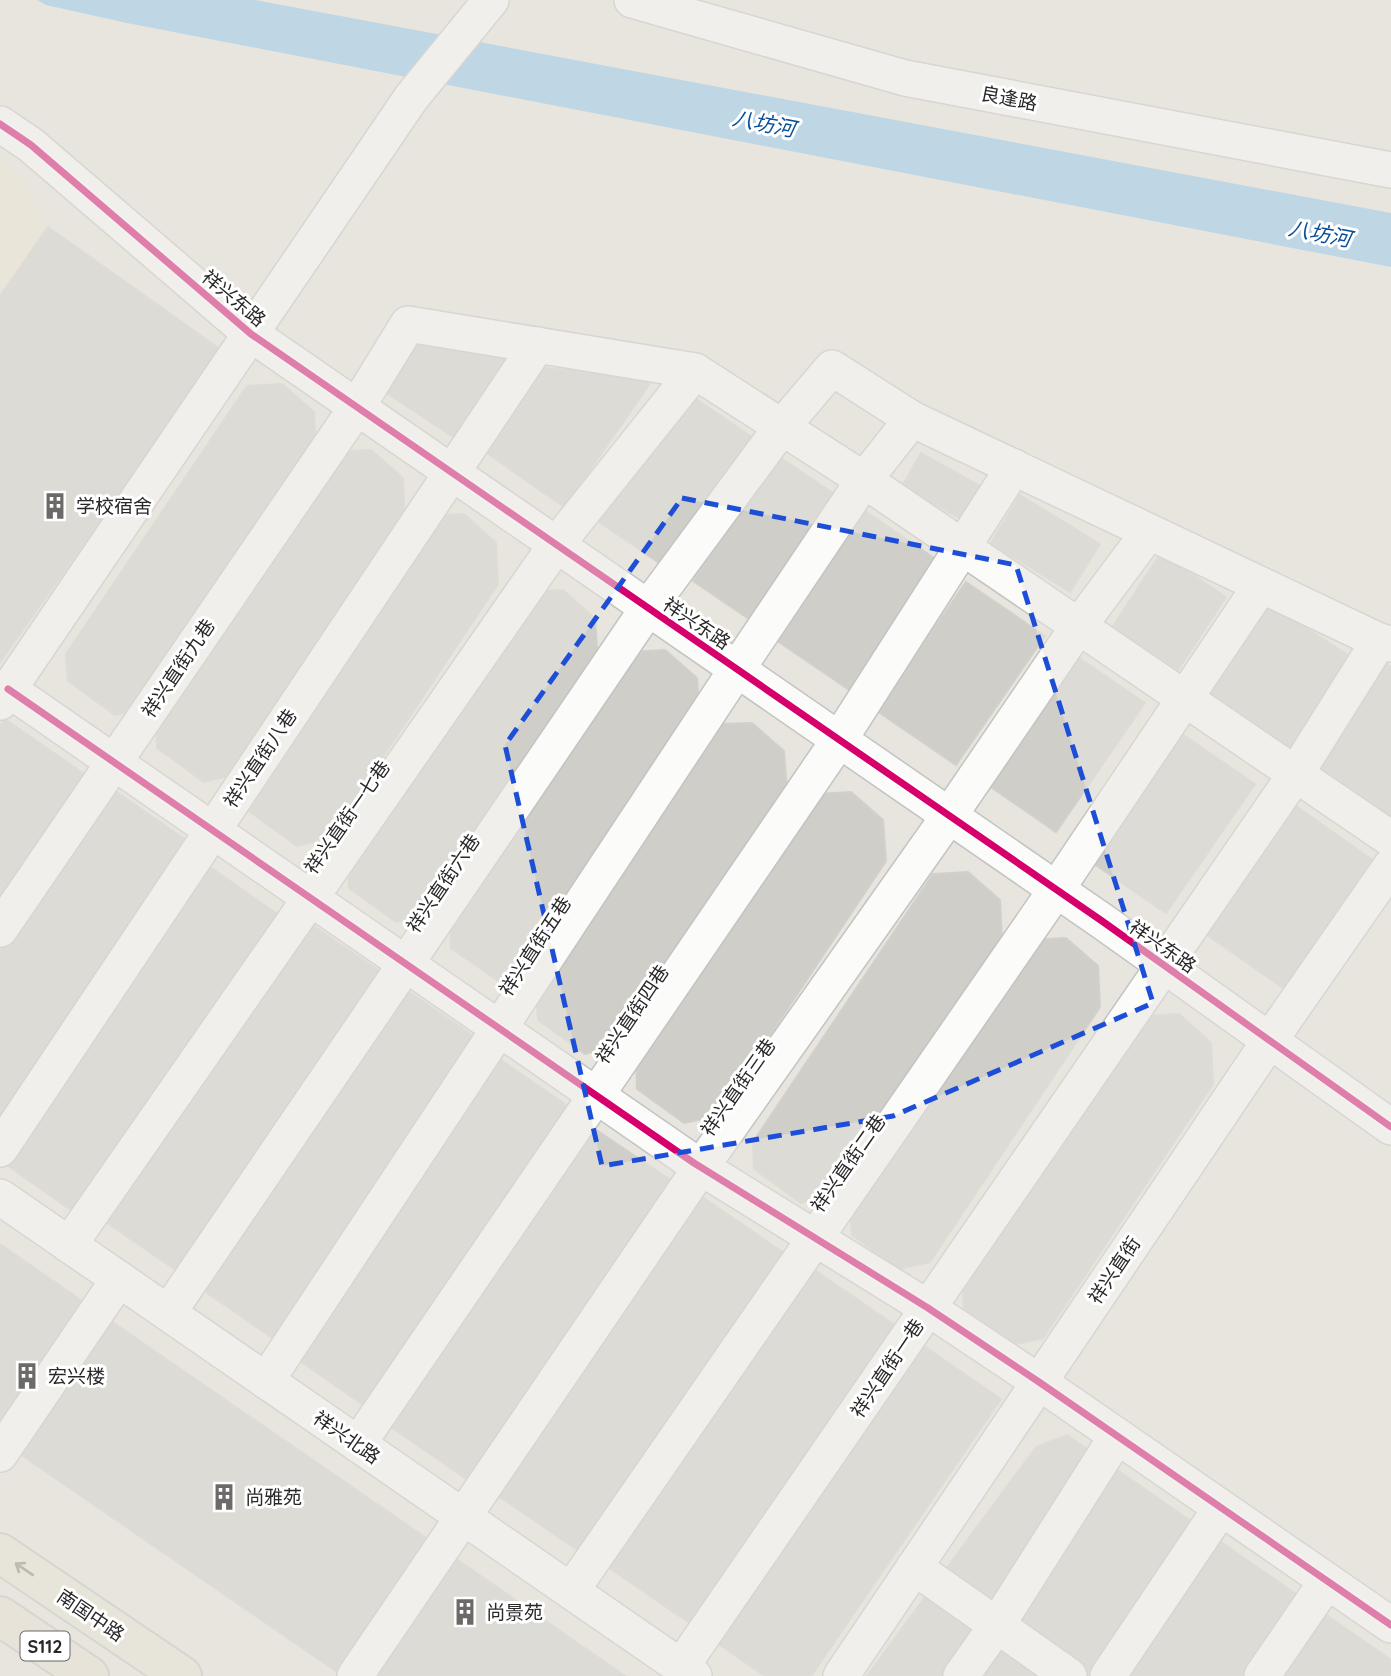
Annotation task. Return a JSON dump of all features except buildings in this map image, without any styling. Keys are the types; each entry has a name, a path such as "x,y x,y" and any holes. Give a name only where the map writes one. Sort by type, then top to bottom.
{"highway":[{"name":"S112","path":"0,1616 89,1676"}],"main road":[{"name":"南国中路","path":"0,1553 182,1676"}],"street":[{"path":"491,0 411,98 4,696 114,763 701,1167 928,1308 1391,1625"},
{"name":"良逢路","path":"632,0 905,78 1391,170"},
{"name":"祥兴东路","path":"0,124 31,145 251,334 1164,965 1391,1127"},
{"name":"祥兴直街九巷","path":"0,929 357,407 408,324 537,345"},
{"path":"537,345 695,371 864,480 1391,839"},
{"name":"祥兴直街八巷","path":"0,1149 537,345"},
{"name":"祥兴直街六巷","path":"168,1313 648,608 781,428 832,368 912,419"},
{"name":"祥兴直街一七巷","path":"69,1245 556,544 695,371"},
{"path":"912,419 1385,643"},
{"name":"祥兴直街五巷","path":"267,1381 737,669 864,480 912,419"},
{"name":"祥兴直街四巷","path":"358,1444 838,740 1014,467"},
{"name":"祥兴直街三巷","path":"355,1676 701,1167 949,816 1078,626 1149,532"},
{"name":"祥兴直街二巷","path":"571,1591 1056,890 1261,585"},
{"name":"祥兴直街一巷","path":"687,1672 928,1308 1385,643"},
{"name":"祥兴直街","path":"841,1676 1038,1382 1391,866"},
{"name":"祥兴北路","path":"0,1197 687,1672"},
{"path":"0,1454 119,1279"},
{"path":"961,1676 997,1625 1117,1436"},
{"path":"1108,1676 1222,1508"},
{"path":"914,1567 1069,1676"},
{"path":"1262,1676 1327,1581"}],"highlighted area":[{"path":"682,498 1016,565 1153,1003 893,1116 602,1166 505,745"}],"shaded area":[{"path":"0,159 11,166 48,227 0,296"}],"water":[{"name":"八坊河","path":"37,0 255,0 1391,213 1391,267 127,23 46,5"}],"cycle path":[{"path":"0,124 31,145 251,334 1102,921 1391,1127"},
{"path":"8,689 694,1163 928,1308 1391,1625"}],"place":[{"name":"学校宿舍","path":"55,506"},
{"name":"宏兴楼","path":"27,1376"},
{"name":"尚雅苑","path":"224,1497"},
{"name":"尚景苑","path":"465,1612"}]}
